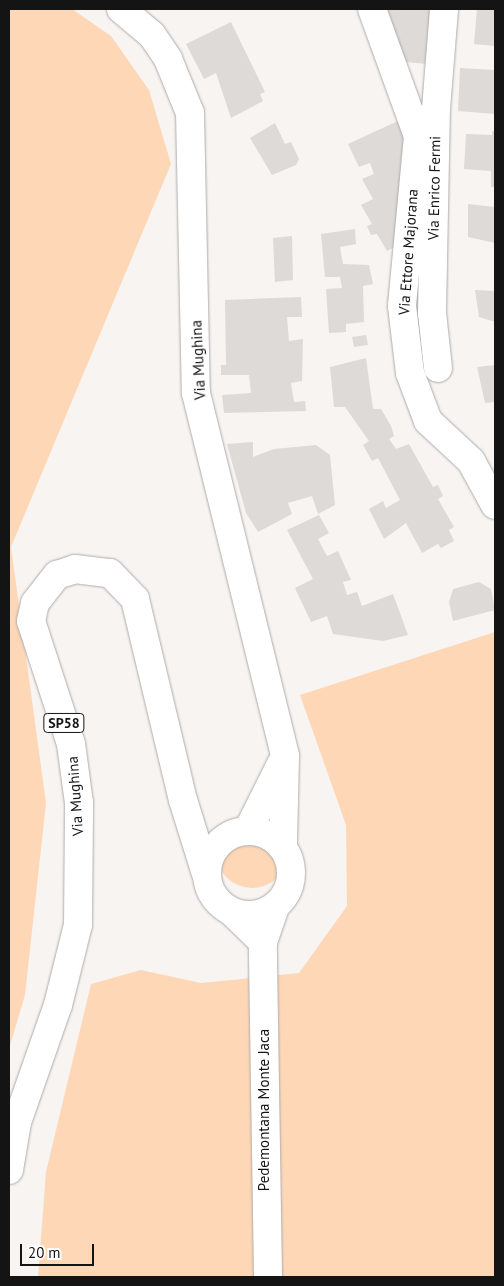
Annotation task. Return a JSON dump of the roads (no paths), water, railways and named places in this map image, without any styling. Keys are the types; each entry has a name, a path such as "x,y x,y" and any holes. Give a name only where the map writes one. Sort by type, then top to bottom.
{"main road":[{"name":"Via Mughina","path":"121,9 152,35 168,58 190,113 196,393 285,756 283,847"},
{"name":"Via Ettore Majorana","path":"372,9 418,136 402,306 410,373 428,422 471,461 495,505"},
{"name":"Via Enrico Fermi","path":"438,368 432,312 435,138 444,9"},
{"name":"Via Mughina","path":"9,1170 17,1122 58,1005 78,925 79,803 72,744 31,621 39,595 58,575 84,568 110,573 135,599 183,800 206,874"},
{"path":"263,942 232,912 217,901 206,874 212,851 236,834 285,756"},
{"path":"183,800 236,834 264,832 283,847 292,874 287,892 275,906 259,914 232,912"},
{"name":"Pedemontana Monte Jaca","path":"268,1277 263,942 275,906"}]}
